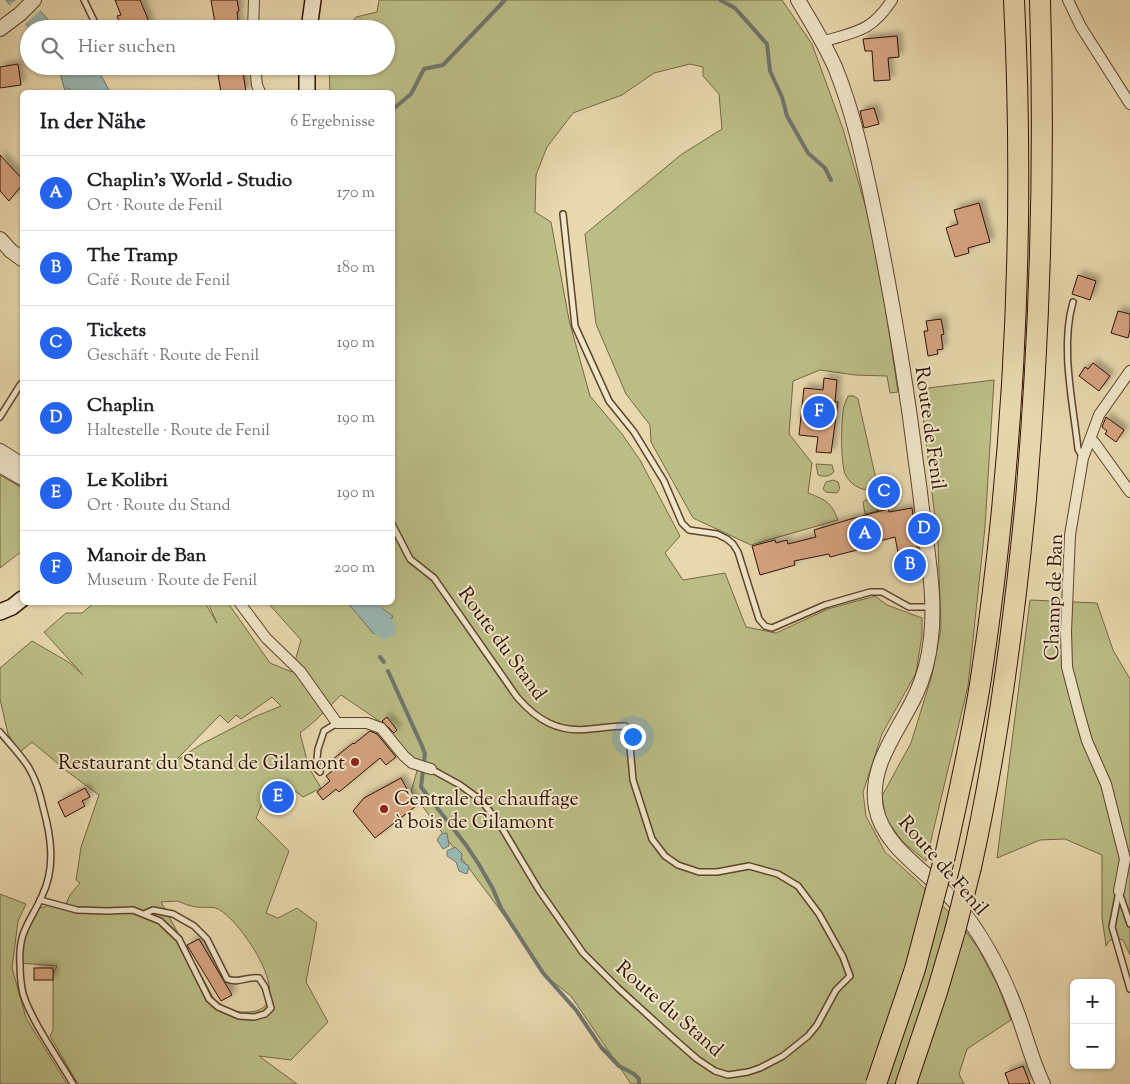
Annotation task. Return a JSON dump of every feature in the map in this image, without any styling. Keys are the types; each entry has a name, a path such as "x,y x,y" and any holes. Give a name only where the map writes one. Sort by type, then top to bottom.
{"highway":[{"path":"876,1084 915,969 945,856 981,678 997,555 1014,336 1018,215 1017,74 1014,0"},
{"path":"906,1084 938,992 971,867 988,785 1008,664 1021,550 1034,405 1042,223 1043,144 1040,0"}],"main road":[{"path":"304,0 304,20"},
{"path":"311,20 314,0"},
{"path":"307,75 307,90"},
{"path":"0,623 12,606"}],"street":[{"path":"2,28 34,0"},
{"path":"253,20 254,0"},
{"name":"Route de Fenil","path":"798,0 822,42 842,84 856,127 866,168 892,298 914,445 931,579 931,642 916,694 886,749 877,774 874,790 878,815 895,845 946,891 962,910 999,968 1043,1084"},
{"path":"822,42 864,29 884,12 892,0"},
{"path":"1068,0 1081,27 1130,104"},
{"path":"256,75 259,90"},
{"path":"0,239 20,258"},
{"name":"Champ de Ban","path":"1119,891 1125,859 1106,784 1087,742 1067,667 1066,632 1070,536 1083,458 1098,415 1130,371"},
{"path":"1089,442 1094,442 1130,492"},
{"path":"0,451 20,464"},
{"path":"0,465 20,477"},
{"path":"241,605 266,638 300,671 337,723"},
{"name":"Route du Stand","path":"337,723 367,723 381,728 404,756 412,763 426,768"}],"lane":[{"path":"84,0 94,20"},
{"path":"563,214 575,326 608,401 634,432 664,481 682,523 689,530 717,534 733,544 738,552 760,619 766,626 772,628 825,605 870,592 882,592 909,607 932,607"},
{"path":"1073,302 1068,319 1067,347 1078,449 1083,458"},
{"path":"0,417 20,386"},
{"name":"Route du Stand","path":"395,530 410,559 434,578 517,697 531,713 548,724 571,729 588,730 608,726 625,726 629,735 633,780 652,839 665,856 678,865 699,872 717,872 750,866 778,874 798,886 819,914 843,957 850,976 836,990 817,1025 808,1036 783,1056 748,1072 728,1075 715,1071 697,1059 673,1038 583,953 539,890 502,828 482,801 460,785 426,768"},
{"path":"320,772 316,768 318,749 324,731 337,723"},
{"path":"0,732 19,753 38,786 48,823 51,843 51,861 47,883 29,919 20,944 23,994 34,1017 73,1084"},
{"path":"1119,891 1130,924"},
{"path":"1119,891 1112,927 1130,989"},
{"path":"40,900 77,910 107,912 132,910 160,921 179,939 209,1000 218,1007 239,1016 254,1017 265,1014 271,1008 265,987 258,978 253,977 234,982 227,979 207,939 194,926 173,914 152,910 144,914"}],"green space":[{"path":"379,0 782,0 812,44 843,129 875,239 898,392 890,393 887,376 855,375 820,370 793,381 789,434 812,463 808,493 827,502 838,520 751,545 693,518 651,442 650,425 626,394 596,324 585,234 682,154 722,129 719,94 703,76 703,67 690,64 654,73 622,95 573,113 547,147 536,175 535,212 551,222 569,320 590,396 622,434 640,460 680,536 665,553 683,580 725,573 746,627 776,633 828,609 875,596 887,605 922,618 922,635 916,673 882,734 863,792 866,816 885,852 959,922 978,948 998,986 1011,1020 967,1049 959,1074 964,1084 631,1084 571,996 547,977 498,907 411,791 417,771 378,720 341,695 300,733 309,768 321,788 303,797 285,783 265,797 256,818 289,851 266,913 278,918 297,908 317,923 306,982 328,1022 291,1060 259,1056 297,1084 78,1084 50,1036 53,1030 53,973 57,966 20,963 21,945 36,908 45,907 49,904 65,906 70,895 80,883 76,880 81,847 99,795 32,742 20,752 8,734 0,699 0,668 32,641 70,663 83,675 44,632 66,613 82,613 92,605 206,605 217,623 209,605 229,605 270,663 292,672 301,640 270,605 350,605 374,634 393,617 377,605 395,605 395,90 330,90 329,75 395,75 395,20 354,20 356,17 377,12","holes":["272,697 281,706 254,717 200,745 174,762 220,715 228,723 236,715 241,719","177,901 193,907 218,909 240,929 252,946 262,964 268,981 269,997 263,1007 248,1012 238,1012 225,1007 214,999 161,902"]},
{"path":"994,380 985,527 968,686 926,861 902,841 886,819 882,796 911,743 932,675 941,628 938,544 920,389"},
{"path":"848,396 854,396 858,399 877,484 875,489 867,490 855,486 844,471 842,421 844,406"},
{"path":"816,464 832,465 834,472 826,476 818,475"},
{"path":"0,475 20,487 20,553 0,568"},
{"path":"833,480 838,482 839,491 837,493 826,492 823,489 826,482"},
{"path":"869,498 875,498 878,511 865,514 863,502"},
{"path":"1030,600 1097,603 1113,650 1130,679 1130,955 1123,940 1116,938 1109,941 1106,946 1102,917 1102,855 1065,839 1040,840 997,858"},
{"path":"0,894 26,904 18,921 12,968 26,1018 67,1084 0,1084"}],"water":[{"path":"6,0 30,0 49,20 23,20"},
{"path":"61,75 101,75 109,90 71,90 69,88 65,90"},
{"path":"350,605 377,605 393,616 374,634"},
{"path":"447,833 449,846 443,849 437,840 441,834"},
{"path":"455,847 462,854 461,861 469,866 467,874 459,871 456,862 447,856 447,851"}],"pier":[{"path":"16,0 34,0 42,9 30,20 20,20 8,7"}],"building":[{"path":"115,0 140,0 148,20 119,20 117,16 121,15"},
{"path":"211,0 237,0 238,20 214,20"},
{"path":"897,36 899,57 888,58 890,80 874,81 872,51 865,51 863,39"},
{"path":"18,64 21,85 0,88 0,67"},
{"path":"218,75 243,75 246,90 221,90"},
{"path":"874,108 879,124 864,128 860,111"},
{"path":"0,155 20,177 20,187 9,201 0,191"},
{"path":"979,203 990,242 968,248 969,253 955,257 946,228 958,224 954,210"},
{"path":"1078,275 1096,281 1090,300 1072,294"},
{"path":"1118,311 1130,314 1128,338 1111,333"},
{"path":"941,319 944,334 941,335 943,349 937,350 938,354 928,356 924,331 928,331 926,321"},
{"path":"1093,363 1110,376 1099,391 1079,376 1085,367 1088,369"},
{"path":"824,378 837,380 835,402 838,402 831,453 816,452 818,437 799,435 804,388 823,390"},
{"path":"1106,417 1124,430 1116,442 1105,434 1107,431 1102,427"},
{"path":"912,508 920,570 902,573 895,537 856,547 857,550 830,557 829,554 794,561 795,565 760,575 752,546 775,540 776,543 787,540 788,544 816,537 814,530 851,519 888,509 889,512"},
{"path":"387,717 397,730 394,733 382,721"},
{"name":"Restaurant du Stand de Gilamont","path":"370,731 377,734 396,757 386,765 380,758 339,792 336,789 323,800 317,792 330,781 326,776 338,766 333,759"},
{"name":"Centrale de chauffage à bois de Gilamont","path":"401,778 416,806 375,838 353,811 364,798"},
{"path":"282,785 290,796 274,808 265,797"},
{"path":"85,788 90,797 82,801 85,806 65,817 58,802"},
{"path":"199,939 232,995 221,1001 187,945"},
{"path":"34,968 53,968 53,980 34,980"},
{"path":"1023,1066 1030,1084 1009,1084 1005,1073"}],"waterway":[{"path":"395,107 411,94 424,69 443,65 505,0"},
{"path":"720,0 735,8 767,44 770,71 782,97 787,116 808,153 825,168 831,180"},
{"path":"365,605 385,628"},
{"path":"380,657 384,662"},
{"path":"388,671 425,754 421,787 478,863 493,889 501,908 543,973 576,1010 601,1047 619,1066 634,1074 639,1079 639,1084"}],"place":[{"name":"Manoir de Ban","path":"819,412"},
{"name":"Tickets","path":"884,492"},
{"name":"Chaplin","path":"924,529"},
{"name":"Chaplin's World - Studio","path":"865,534"},
{"name":"The Tramp","path":"910,565"},
{"name":"Restaurant du Stand de Gilamont","path":"355,762"},
{"name":"Le Kolibri","path":"278,797"},
{"name":"Centrale de chauffage à bois de Gilamont","path":"384,809"}]}
